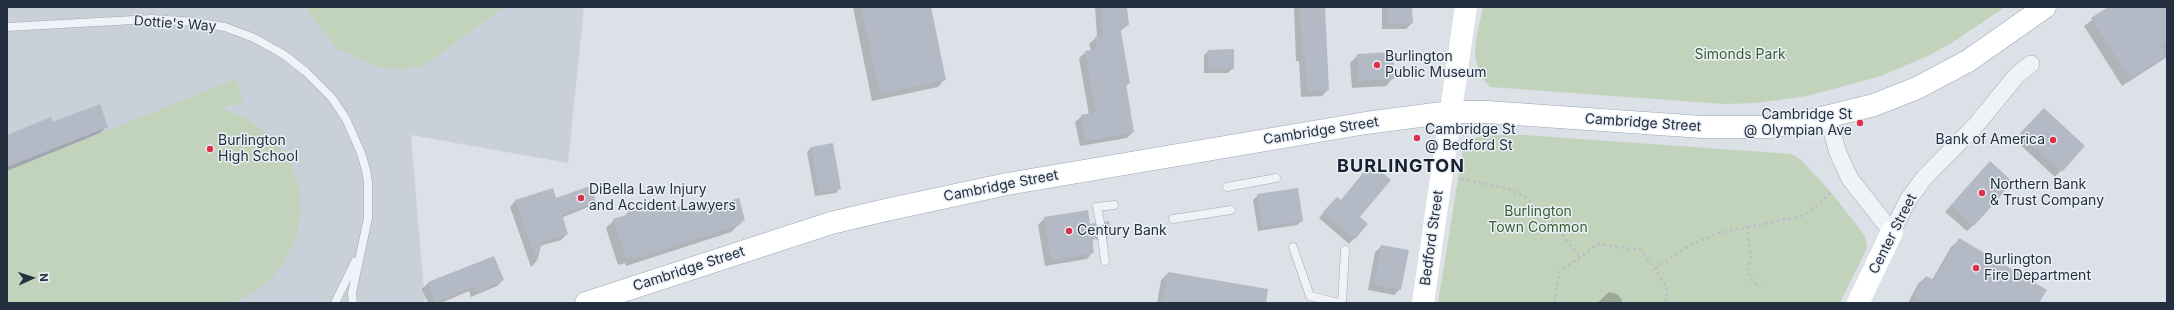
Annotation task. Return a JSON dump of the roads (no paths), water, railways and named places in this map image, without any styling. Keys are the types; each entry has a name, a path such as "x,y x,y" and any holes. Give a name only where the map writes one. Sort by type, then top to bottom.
{"main road":[{"name":"Bedford Street","path":"1423,303 1466,7"},
{"name":"Cambridge Street","path":"586,303 831,223 893,208 988,188 1114,165 1360,124 1450,112 1494,112 1702,127 1749,128 1786,125 1828,118 1874,106 1938,78 1994,44 2045,7"},
{"name":"Center Street","path":"1858,303 1892,232"}],"street":[{"name":"Center Street","path":"1892,232 1908,200 1924,178 1976,124 2017,75 2031,64"},
{"path":"1828,118 1838,153 1850,180 1892,232"}],"lane":[{"name":"Dottie's Way","path":"7,27 152,19 194,22 225,27 246,35 283,54 306,72 332,98 355,138 368,182 368,218 349,303"},
{"path":"1227,187 1276,178"},
{"path":"1100,222 1097,207 1114,205"},
{"path":"1173,219 1231,210"},
{"path":"1102,237 1105,261"},
{"name":"Dottie's Way","path":"335,303 362,245"},
{"path":"1293,247 1310,296 1338,303"},
{"path":"1342,303 1345,250"},
{"name":"Dottie's Way","path":"352,292 353,303"}],"place":[{"name":"Burlington Public Museum","path":"1377,65"},
{"name":"Cambridge St @ Olympian Ave","path":"1860,123"},
{"name":"Cambridge St @ Bedford St","path":"1417,138"},
{"name":"Bank of America","path":"2053,140"},
{"name":"Burlington High School","path":"210,149"},
{"name":"Northern Bank & Trust Company","path":"1982,193"},
{"name":"DiBella Law Injury and Accident Lawyers","path":"581,198"},
{"name":"Century Bank","path":"1069,231"},
{"name":"Burlington Fire Department","path":"1976,268"}],"district":[{"name":"BURLINGTON","path":"1401,167"}],"park label":[{"name":"Simonds Park","path":"1740,55"},
{"name":"Burlington Town Common","path":"1538,220"}]}
